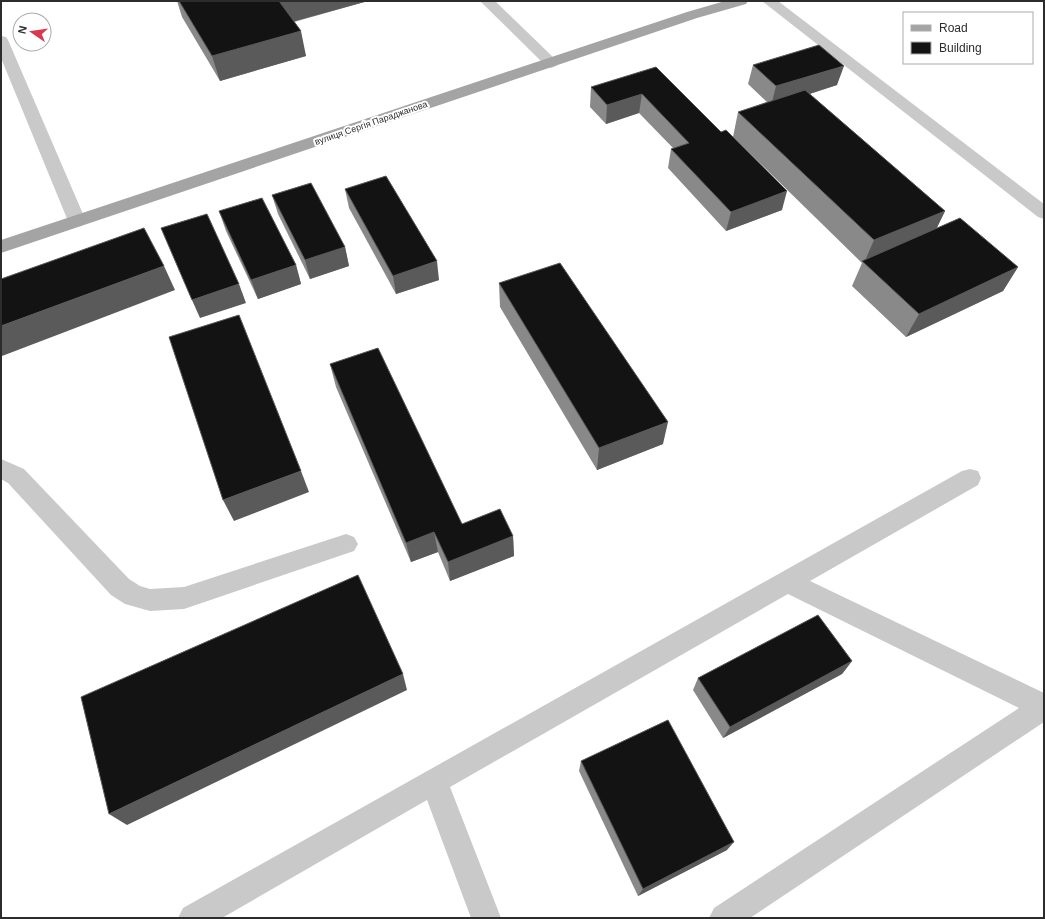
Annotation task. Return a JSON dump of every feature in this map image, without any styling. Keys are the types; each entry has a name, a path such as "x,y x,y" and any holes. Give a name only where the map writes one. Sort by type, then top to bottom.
{"main road":[{"name":"вулиця Сергія Параджанова","path":"4,243 78,221 692,15 741,1"}],"lane":[{"path":"486,1 551,63"},
{"path":"770,1 1044,213"},
{"path":"1,40 78,221"},
{"path":"1,468 16,476 120,587 134,596 150,600 184,598 346,544"},
{"path":"193,918 970,478"},
{"path":"788,582 1044,707"},
{"path":"724,918 1044,707"},
{"path":"434,782 486,918"}],"building":[{"path":"179,1 279,1 301,31 212,56"},
{"path":"819,45 844,66 776,86 753,65"},
{"path":"656,67 721,132 726,130 787,191 731,212 671,149 689,143 642,94 607,105 591,87"},
{"path":"805,90 945,211 874,240 738,112"},
{"path":"386,176 437,261 393,276 345,189"},
{"path":"311,183 345,247 305,260 272,195"},
{"path":"262,198 296,265 251,280 219,211"},
{"path":"207,214 239,284 192,300 161,228"},
{"path":"960,218 1018,267 919,314 862,261"},
{"path":"144,228 164,266 1,326 1,279"},
{"path":"560,263 668,422 599,448 499,283"},
{"path":"239,315 301,471 223,500 169,337"},
{"path":"378,348 462,524 500,509 513,536 448,562 434,532 406,543 330,364"},
{"path":"358,575 403,674 109,814 81,697"},
{"path":"818,615 852,661 730,727 698,678"},
{"path":"668,720 734,842 643,889 581,761"}]}
